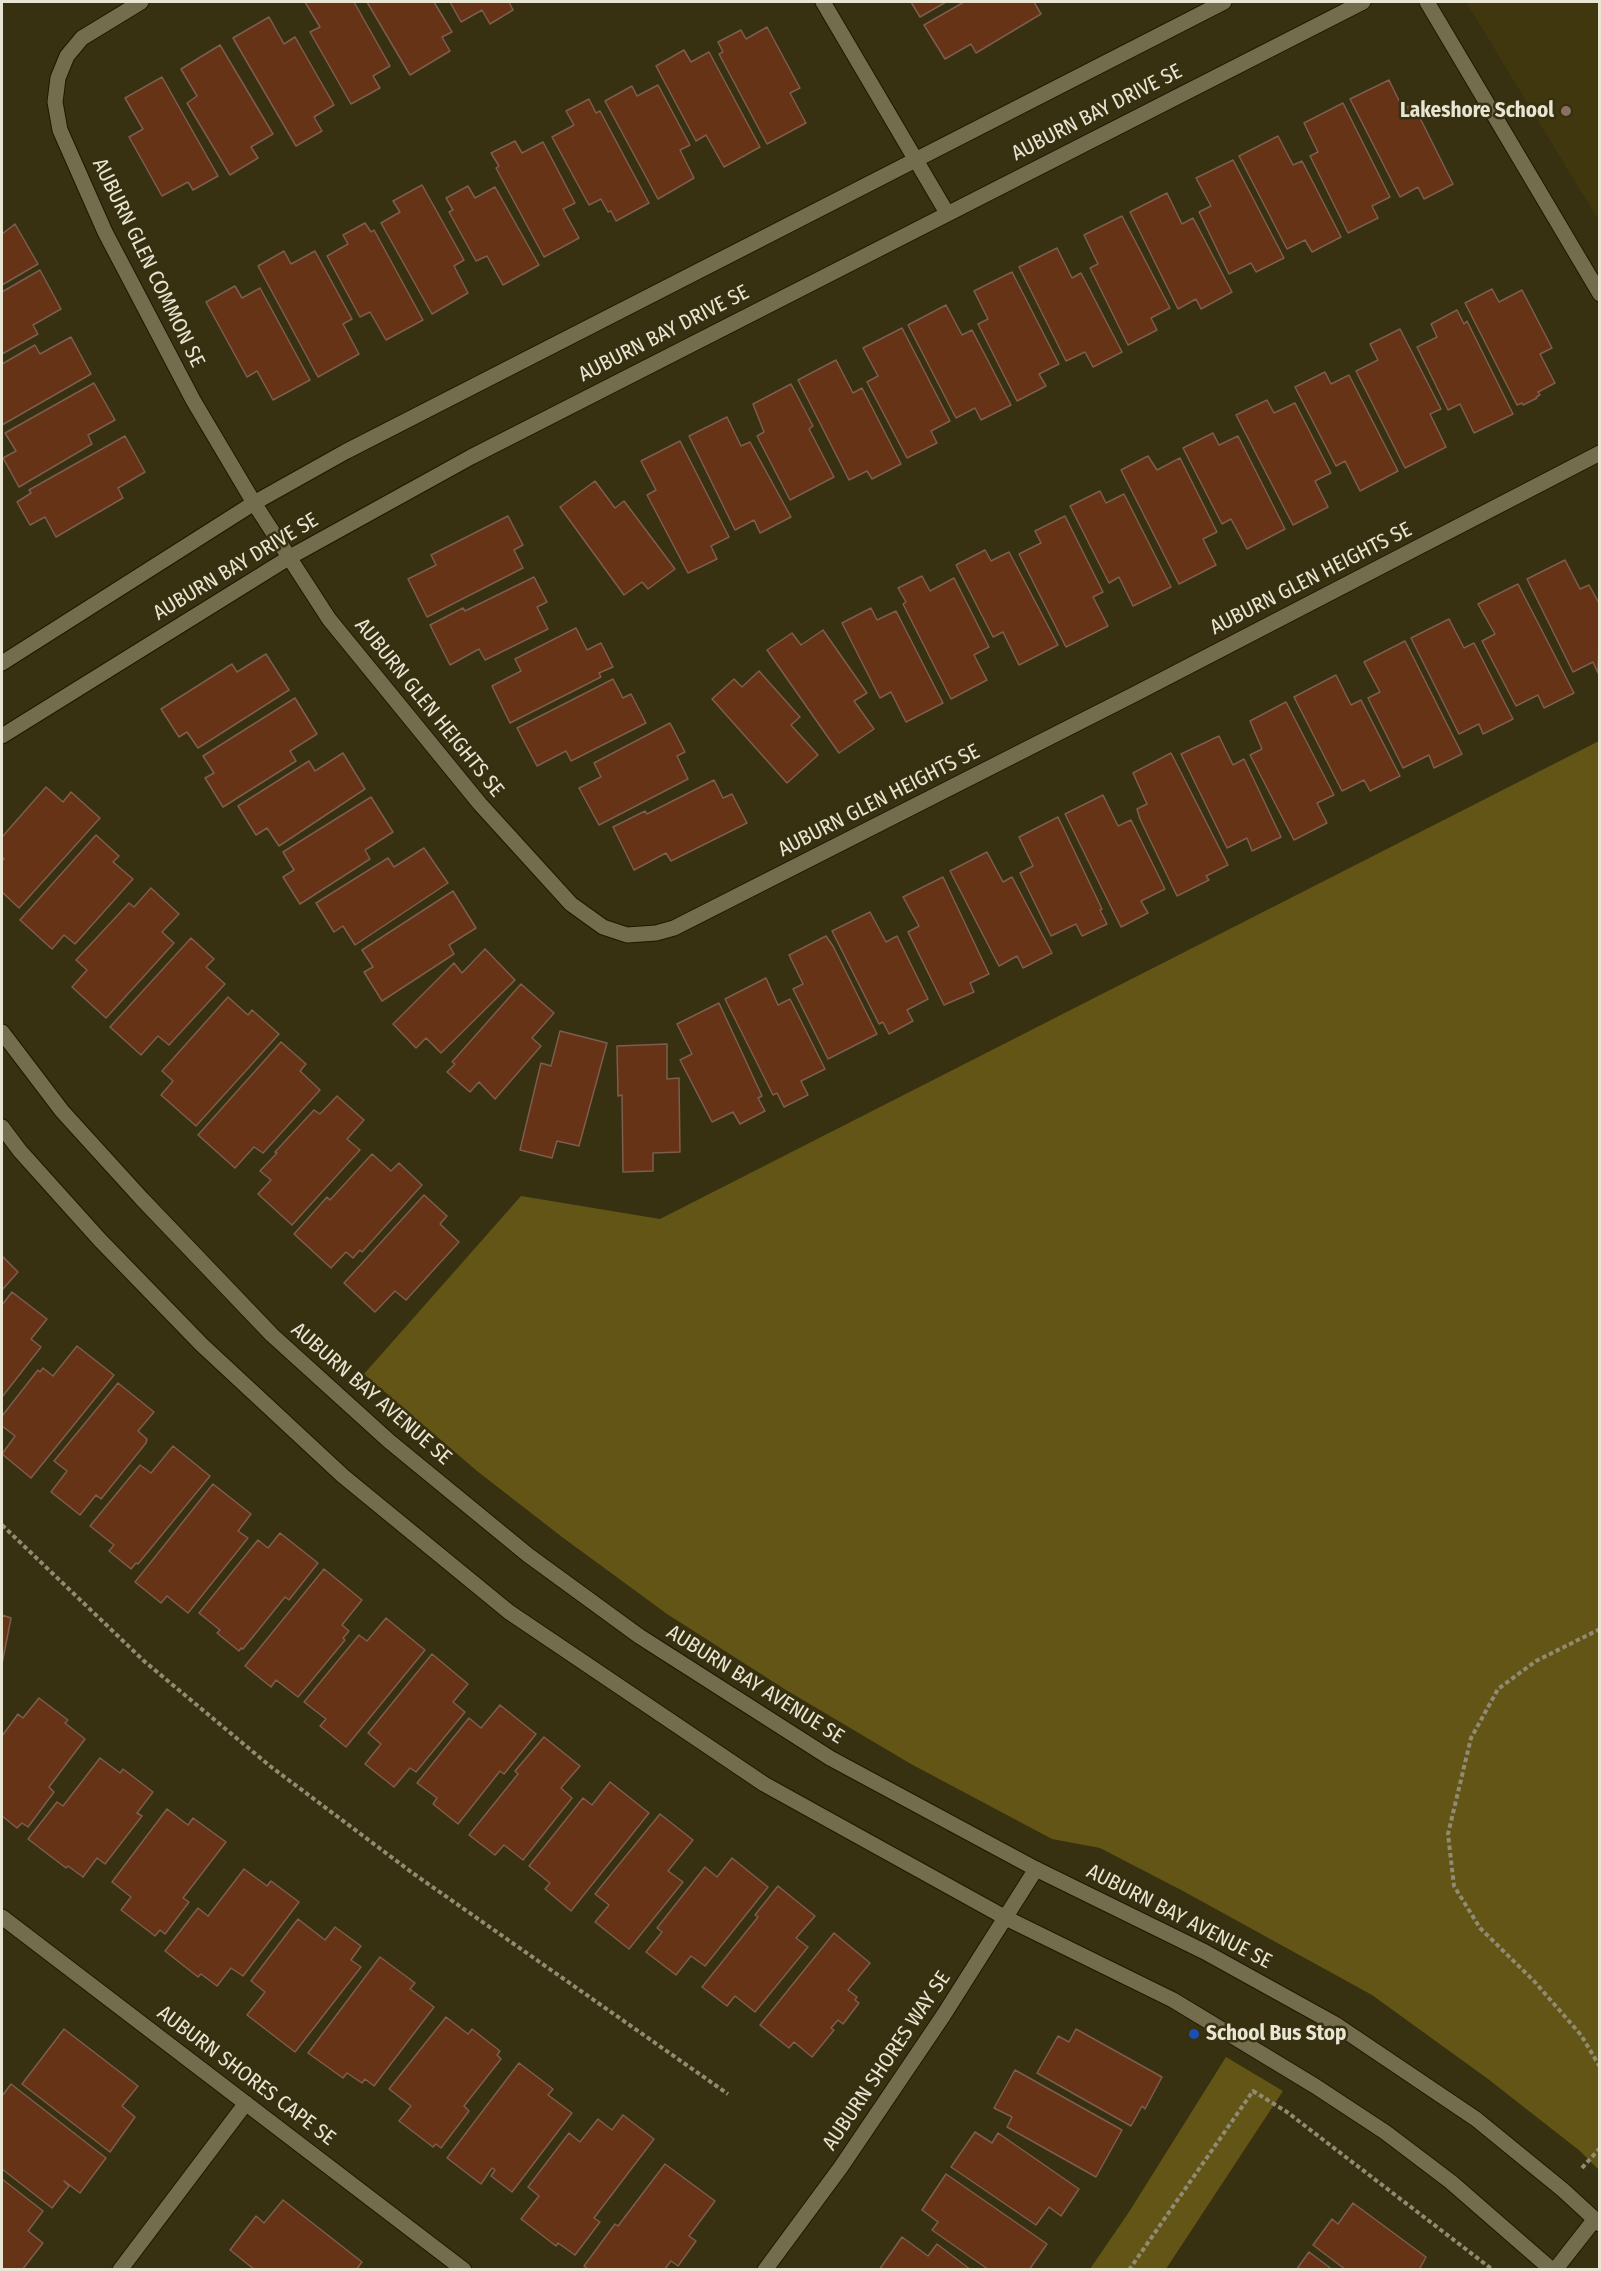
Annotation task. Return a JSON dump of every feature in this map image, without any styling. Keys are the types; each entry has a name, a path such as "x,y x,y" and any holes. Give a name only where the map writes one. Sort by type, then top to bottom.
{"street":[{"name":"AUBURN GLEN COMMON SE","path":"141,2 82,38 67,56 58,78 55,102 60,130 105,232 187,390 254,503 290,557"},
{"path":"823,2 947,213"},
{"name":"AUBURN BAY DRIVE SE","path":"2,663 254,503 345,452 1224,2"},
{"name":"AUBURN BAY DRIVE SE","path":"2,736 290,557 471,457 1363,2"},
{"path":"1427,2 1599,294"},
{"name":"AUBURN GLEN HEIGHTS SE","path":"290,557 329,619 480,804 571,904 603,927 627,935 656,933 674,928 1135,694 1599,453"},
{"name":"AUBURN BAY AVENUE SE","path":"2,1032 62,1111 142,1199 272,1335 389,1441 528,1555 639,1636 830,1758 1036,1869 1205,1952 1335,2024 1476,2119 1597,2221"},
{"path":"2,1127 20,1151 100,1240 202,1345 343,1476 509,1612 764,1784 1006,1918 1173,2000 1315,2086 1385,2132 1451,2182 1554,2270 1597,2221"},
{"name":"AUBURN SHORES WAY SE","path":"765,2270 841,2168 1036,1869"},
{"name":"AUBURN SHORES CAPE SE","path":"2,1917 464,2270"},
{"path":"120,2270 246,2103"}],"path":[{"path":"2,1525 144,1661 270,1766 414,1874 728,2094"},
{"path":"1599,1629 1536,1661 1498,1689 1471,1738 1448,1834 1454,1886 1480,1928 1534,1981 1581,2035 1599,2067"},
{"path":"1129,2270 1253,2091 1287,2112 1492,2270"},
{"path":"1581,2170 1599,2148"}],"shaded area":[{"name":"Lakeshore School","path":"1466,2 1599,2 1599,221"},
{"path":"1599,741 1599,2170 1580,2151 1488,2079 1372,1995 1100,1848 1052,1839 911,1764 786,1690 667,1614 477,1471 364,1374 521,1196 660,1219"},
{"path":"1226,2057 1283,2091 1166,2269 1090,2269 1129,2212"}],"building":[{"path":"305,2 354,2 390,66 373,76 380,88 351,104 310,32 320,27"},
{"path":"367,2 434,2 452,32 442,37 450,51 410,75"},
{"path":"450,2 509,2 513,10 490,24 482,10 461,22"},
{"path":"911,2 946,2 920,17"},
{"path":"964,2 1034,2 1041,14 976,53 971,44 945,59 924,25"},
{"path":"269,17 284,44 295,37 334,105 314,117 322,131 296,146 233,38"},
{"path":"767,27 800,88 790,93 806,123 767,144 719,54 723,52 718,42 741,30 746,39"},
{"path":"220,45 273,134 251,147 258,158 230,175 187,103 197,96 181,69"},
{"path":"684,50 691,62 709,52 760,147 724,167 706,135 696,141 656,66"},
{"path":"162,77 218,176 193,190 188,182 162,196 129,137 143,129 125,98"},
{"path":"1389,80 1403,109 1413,104 1453,184 1424,199 1418,187 1400,197 1350,99"},
{"path":"658,85 690,145 680,150 694,178 658,199 605,101 632,86 637,96"},
{"path":"589,99 596,113 600,111 649,203 616,221 601,199 589,205 552,137 574,125 566,111"},
{"path":"1343,103 1390,197 1372,206 1378,218 1348,233 1310,156 1318,152 1304,123"},
{"path":"1278,136 1293,165 1302,161 1341,237 1312,252 1305,240 1287,249 1239,156"},
{"path":"515,141 522,153 543,142 575,203 563,209 579,238 544,257 496,168 499,166 491,153"},
{"path":"1233,160 1284,258 1256,272 1251,263 1229,274 1199,212 1211,206 1196,178"},
{"path":"422,185 464,260 454,266 468,293 432,314 381,223 400,212 393,201"},
{"path":"468,186 475,198 495,187 539,265 503,285 487,256 476,261 449,212 453,210 446,198"},
{"path":"1167,193 1182,224 1193,218 1232,292 1201,309 1196,299 1178,309 1130,212"},
{"path":"1122,216 1170,308 1151,318 1157,330 1128,345 1090,268 1098,264 1084,235"},
{"path":"365,223 371,232 374,230 423,320 386,340 370,312 360,317 327,256 348,244 343,235"},
{"path":"15,224 38,264 2,285 2,234"},
{"path":"1057,248 1072,278 1081,273 1122,352 1093,367 1085,352 1066,361 1019,267"},
{"path":"284,251 291,264 315,251 352,319 343,324 359,354 318,377 258,266"},
{"path":"40,270 61,309 33,325 38,334 2,354 2,292"},
{"path":"1012,272 1059,364 1039,374 1046,386 1017,401 978,324 988,319 974,291"},
{"path":"235,286 242,298 260,288 310,380 273,400 257,371 247,377 206,302"},
{"path":"1492,289 1499,302 1522,290 1552,348 1540,354 1555,383 1538,392 1540,395 1537,398 1523,405 1522,403 1517,405 1465,303"},
{"path":"946,305 962,335 972,330 1011,405 981,420 975,408 956,418 908,325"},
{"path":"1457,310 1464,324 1467,321 1513,414 1474,433 1460,404 1448,410 1417,347 1437,337 1431,324"},
{"path":"902,328 950,421 931,431 937,443 907,458 867,382 878,376 863,348"},
{"path":"1400,329 1441,409 1430,414 1446,447 1405,468 1356,371 1378,360 1370,344"},
{"path":"71,337 91,374 2,425 2,364 35,345 40,354"},
{"path":"836,360 853,393 862,388 901,464 872,479 867,471 849,480 798,380"},
{"path":"1325,372 1331,384 1349,375 1398,471 1360,491 1345,461 1336,466 1295,387"},
{"path":"94,383 115,420 88,435 92,444 19,487 3,458 16,451 5,433"},
{"path":"791,384 813,426 809,429 834,477 790,500 757,436 764,432 753,404"},
{"path":"1267,400 1274,413 1295,403 1331,473 1315,481 1328,507 1293,525 1236,415"},
{"path":"727,417 741,446 750,442 791,517 760,533 754,520 735,530 689,436"},
{"path":"1213,433 1219,445 1238,436 1285,529 1247,549 1231,519 1222,524 1183,448"},
{"path":"125,436 145,472 118,488 123,498 56,537 45,517 30,525 17,502 31,493 29,490"},
{"path":"680,441 729,537 711,546 717,559 688,573 647,495 656,490 641,461"},
{"path":"1148,456 1157,470 1180,458 1217,532 1203,539 1216,565 1179,584 1121,470"},
{"path":"595,481 615,508 624,501 675,569 648,589 642,582 624,595 560,507"},
{"path":"1100,491 1106,503 1124,494 1171,587 1133,606 1119,577 1109,583 1070,506"},
{"path":"508,516 523,545 514,550 523,568 427,617 408,579 436,565 431,555"},
{"path":"1065,516 1103,592 1093,597 1108,626 1066,647 1019,554 1041,543 1035,531"},
{"path":"985,550 991,561 1009,552 1058,645 1019,665 1003,632 993,637 956,565"},
{"path":"1565,560 1580,589 1589,585 1600,605 1598,673 1593,662 1573,672 1527,579"},
{"path":"922,576 930,591 954,578 989,647 974,655 987,680 951,699 903,604 906,602 898,588"},
{"path":"534,577 547,602 537,607 548,629 485,660 479,649 450,665 430,625 463,608 465,611"},
{"path":"1518,584 1574,693 1544,708 1538,695 1516,706 1482,641 1495,634 1478,604"},
{"path":"871,608 877,620 896,611 943,703 906,722 891,692 880,698 842,623"},
{"path":"1449,619 1464,648 1474,643 1513,719 1483,734 1479,724 1459,734 1411,638"},
{"path":"576,628 587,650 601,643 613,667 599,673 601,677 510,723 492,686 521,671 515,659"},
{"path":"823,630 867,693 854,701 874,729 839,753 767,650 792,633 801,645"},
{"path":"1405,641 1462,754 1434,768 1429,755 1403,768 1368,698 1380,692 1364,662"},
{"path":"266,654 289,690 198,748 187,732 179,737 161,709 232,664 237,672"},
{"path":"759,671 800,717 791,725 818,755 787,783 712,699 734,679 742,687"},
{"path":"1336,675 1351,705 1361,700 1400,776 1370,791 1364,780 1342,791 1294,697"},
{"path":"613,679 623,698 631,694 646,723 571,761 566,751 537,766 517,728"},
{"path":"295,698 317,734 290,751 296,761 223,807 205,778 214,773 203,756"},
{"path":"1286,702 1334,795 1317,803 1327,823 1294,840 1250,755 1262,749 1250,721"},
{"path":"670,723 685,752 677,756 688,779 599,825 579,788 601,777 594,763"},
{"path":"1219,736 1233,765 1244,759 1281,837 1252,851 1247,838 1227,848 1181,754"},
{"path":"343,753 365,789 279,846 267,828 256,835 238,806 309,761 315,771"},
{"path":"1171,753 1228,865 1206,876 1209,880 1177,896 1140,819 1137,809 1147,804 1133,773"},
{"path":"714,780 723,798 732,794 747,823 671,861 666,853 634,870 613,827 645,811 647,814"},
{"path":"46,787 63,802 71,792 100,818 19,908 2,892 2,861 4,859 2,857 2,837"},
{"path":"1103,795 1118,826 1131,820 1165,889 1141,901 1148,913 1121,927 1065,814"},
{"path":"371,797 393,832 365,850 370,859 300,904 283,877 294,870 283,852"},
{"path":"1058,817 1107,924 1082,936 1076,924 1051,936 1020,873 1033,866 1019,837"},
{"path":"96,835 119,856 113,862 133,879 75,944 64,935 52,949 20,920"},
{"path":"424,848 448,883 355,945 343,926 334,932 316,903 388,858 394,867"},
{"path":"987,852 1003,882 1012,877 1052,953 1023,968 1017,956 999,966 950,871"},
{"path":"943,877 989,974 970,983 974,992 944,1005 908,932 919,926 903,897"},
{"path":"151,888 179,914 162,932 174,943 106,1018 72,987 87,970 76,960 129,903 134,907"},
{"path":"453,891 476,928 449,945 454,954 382,1001 364,972 373,967 362,950"},
{"path":"870,912 886,942 897,936 928,999 907,1010 913,1021 889,1034 883,1022 879,1024 832,931"},
{"path":"826,936 877,1034 828,1059 793,989 803,984 789,955"},
{"path":"191,938 214,959 206,967 225,984 169,1045 158,1036 141,1055 110,1027"},
{"path":"485,949 515,980 441,1053 426,1038 416,1048 393,1024 454,963 462,973"},
{"path":"766,978 778,1005 790,999 825,1069 801,1081 808,1095 784,1107 777,1093 773,1095 725,999"},
{"path":"521,984 554,1013 532,1038 541,1046 495,1099 479,1082 470,1092 447,1072 455,1064 452,1062"},
{"path":"228,997 248,1015 252,1010 279,1034 196,1126 161,1095 173,1081 162,1071"},
{"path":"719,1003 762,1096 758,1098 765,1111 740,1124 733,1112 712,1122 680,1060 692,1054 677,1024"},
{"path":"560,1031 607,1043 579,1146 557,1141 552,1158 520,1150 541,1063 551,1066"},
{"path":"281,1042 306,1064 300,1071 320,1090 263,1153 254,1147 235,1168 198,1135"},
{"path":"667,1044 667,1079 679,1078 680,1152 653,1153 653,1171 623,1172 622,1095 618,1096 617,1046"},
{"path":"337,1096 364,1120 347,1139 360,1150 292,1225 258,1194 271,1180 260,1171 314,1110 320,1114"},
{"path":"372,1154 391,1171 399,1163 422,1185 362,1252 360,1250 353,1258 346,1252 331,1268 294,1234 327,1197 330,1200"},
{"path":"424,1195 447,1216 440,1224 459,1242 406,1300 395,1291 375,1312 344,1283"},
{"path":"2,1256 18,1272 2,1290"},
{"path":"12,1292 47,1319 31,1339 41,1347 2,1397 2,1305"},
{"path":"77,1346 114,1375 31,1478 2,1454 15,1436 2,1426 2,1416 38,1370 40,1372 43,1368 53,1376"},
{"path":"118,1383 154,1412 138,1431 147,1439 146,1443 101,1499 96,1495 80,1515 51,1492 67,1471 54,1461"},
{"path":"173,1446 210,1476 138,1564 136,1563 131,1569 109,1551 114,1545 90,1526 140,1465 151,1473"},
{"path":"213,1484 251,1514 238,1531 248,1538 188,1613 167,1596 161,1603 135,1582"},
{"path":"280,1533 318,1563 289,1600 285,1597 239,1651 217,1633 220,1630 199,1613 258,1540 268,1548"},
{"path":"324,1569 362,1600 342,1625 349,1631 343,1638 345,1640 298,1697 276,1680 271,1687 245,1666"},
{"path":"2,1615 11,1618 2,1664"},
{"path":"386,1618 425,1650 346,1747 320,1726 326,1719 304,1702 359,1635 367,1641"},
{"path":"432,1654 468,1684 453,1702 465,1712 416,1772 410,1768 394,1787 365,1764 381,1744 368,1733"},
{"path":"39,1698 68,1720 65,1723 85,1739 49,1787 54,1792 28,1827 22,1823 17,1828 2,1816 2,1736 18,1714 23,1718"},
{"path":"500,1705 536,1734 504,1774 500,1771 458,1824 433,1804 437,1798 417,1783 469,1718 481,1728"},
{"path":"544,1737 580,1766 561,1788 572,1798 523,1860 504,1845 495,1855 469,1835 518,1774 515,1771"},
{"path":"100,1758 120,1773 123,1769 153,1792 137,1813 142,1816 105,1864 97,1858 83,1877 68,1866 66,1868 28,1839 57,1802 63,1806"},
{"path":"610,1782 649,1813 571,1911 545,1889 550,1883 529,1866 583,1798 592,1805"},
{"path":"167,1809 188,1825 193,1818 226,1842 183,1898 189,1902 165,1934 160,1930 155,1936 121,1910 131,1897 112,1882"},
{"path":"660,1814 693,1840 668,1871 683,1882 629,1949 595,1922 609,1905 595,1894"},
{"path":"732,1858 768,1887 705,1966 691,1956 676,1975 646,1952 662,1932 657,1928 705,1867 717,1877"},
{"path":"244,1869 267,1886 271,1881 299,1902 243,1976 231,1968 217,1986 201,1974 198,1977 165,1951 198,1908 208,1916"},
{"path":"778,1886 815,1916 796,1938 808,1947 755,2012 735,1996 727,2006 702,1987 758,1917 755,1915"},
{"path":"298,1919 325,1940 335,1927 361,1946 351,1960 361,1967 295,2052 247,2015 265,1992 251,1981"},
{"path":"834,1933 870,1963 848,1990 857,1997 855,2000 859,2003 843,2024 838,2020 831,2028 834,2030 812,2057 794,2042 789,2048 760,2025"},
{"path":"380,1957 415,1983 410,1989 434,2007 374,2086 365,2079 362,2083 347,2073 343,2078 308,2053"},
{"path":"446,2017 468,2034 472,2029 500,2051 497,2055 501,2059 464,2106 469,2111 441,2148 436,2144 433,2147 399,2121 411,2106 389,2089"},
{"path":"64,2029 138,2086 122,2106 135,2117 110,2152 22,2084"},
{"path":"1076,2029 1162,2077 1145,2109 1142,2106 1131,2126 1037,2073 1058,2036 1069,2042"},
{"path":"519,2063 553,2089 548,2095 572,2113 512,2192 491,2176 495,2170 492,2168 481,2184 447,2158"},
{"path":"1015,2070 1122,2130 1096,2177 1007,2127 1012,2117 994,2108"},
{"path":"11,2084 106,2158 80,2193 64,2181 69,2186 52,2208 2,2169 2,2096"},
{"path":"623,2115 654,2139 594,2218 600,2222 575,2255 558,2243 556,2246 521,2219 539,2196 528,2187 569,2133 580,2142 598,2119 612,2130"},
{"path":"975,2132 992,2143 998,2133 1079,2189 1061,2216 1049,2207 1036,2225 951,2167"},
{"path":"665,2164 715,2201 689,2236 696,2241 678,2266 671,2261 664,2270 589,2270 584,2266 615,2224 618,2226"},
{"path":"946,2174 1047,2244 1029,2270 989,2270 932,2230 938,2222 922,2210"},
{"path":"2,2179 43,2211 28,2231 43,2243 22,2270 2,2270"},
{"path":"283,2200 362,2262 356,2270 255,2270 230,2250 256,2216 264,2223"},
{"path":"1353,2203 1426,2257 1419,2270 1346,2270 1313,2245 1332,2219 1338,2224"},
{"path":"902,2237 928,2256 937,2244 971,2270 879,2270"},
{"path":"1309,2252 1333,2270 1296,2270"}],"place":[{"name":"Lakeshore School","path":"1566,111"},
{"name":"School Bus Stop","path":"1194,2034"}]}
